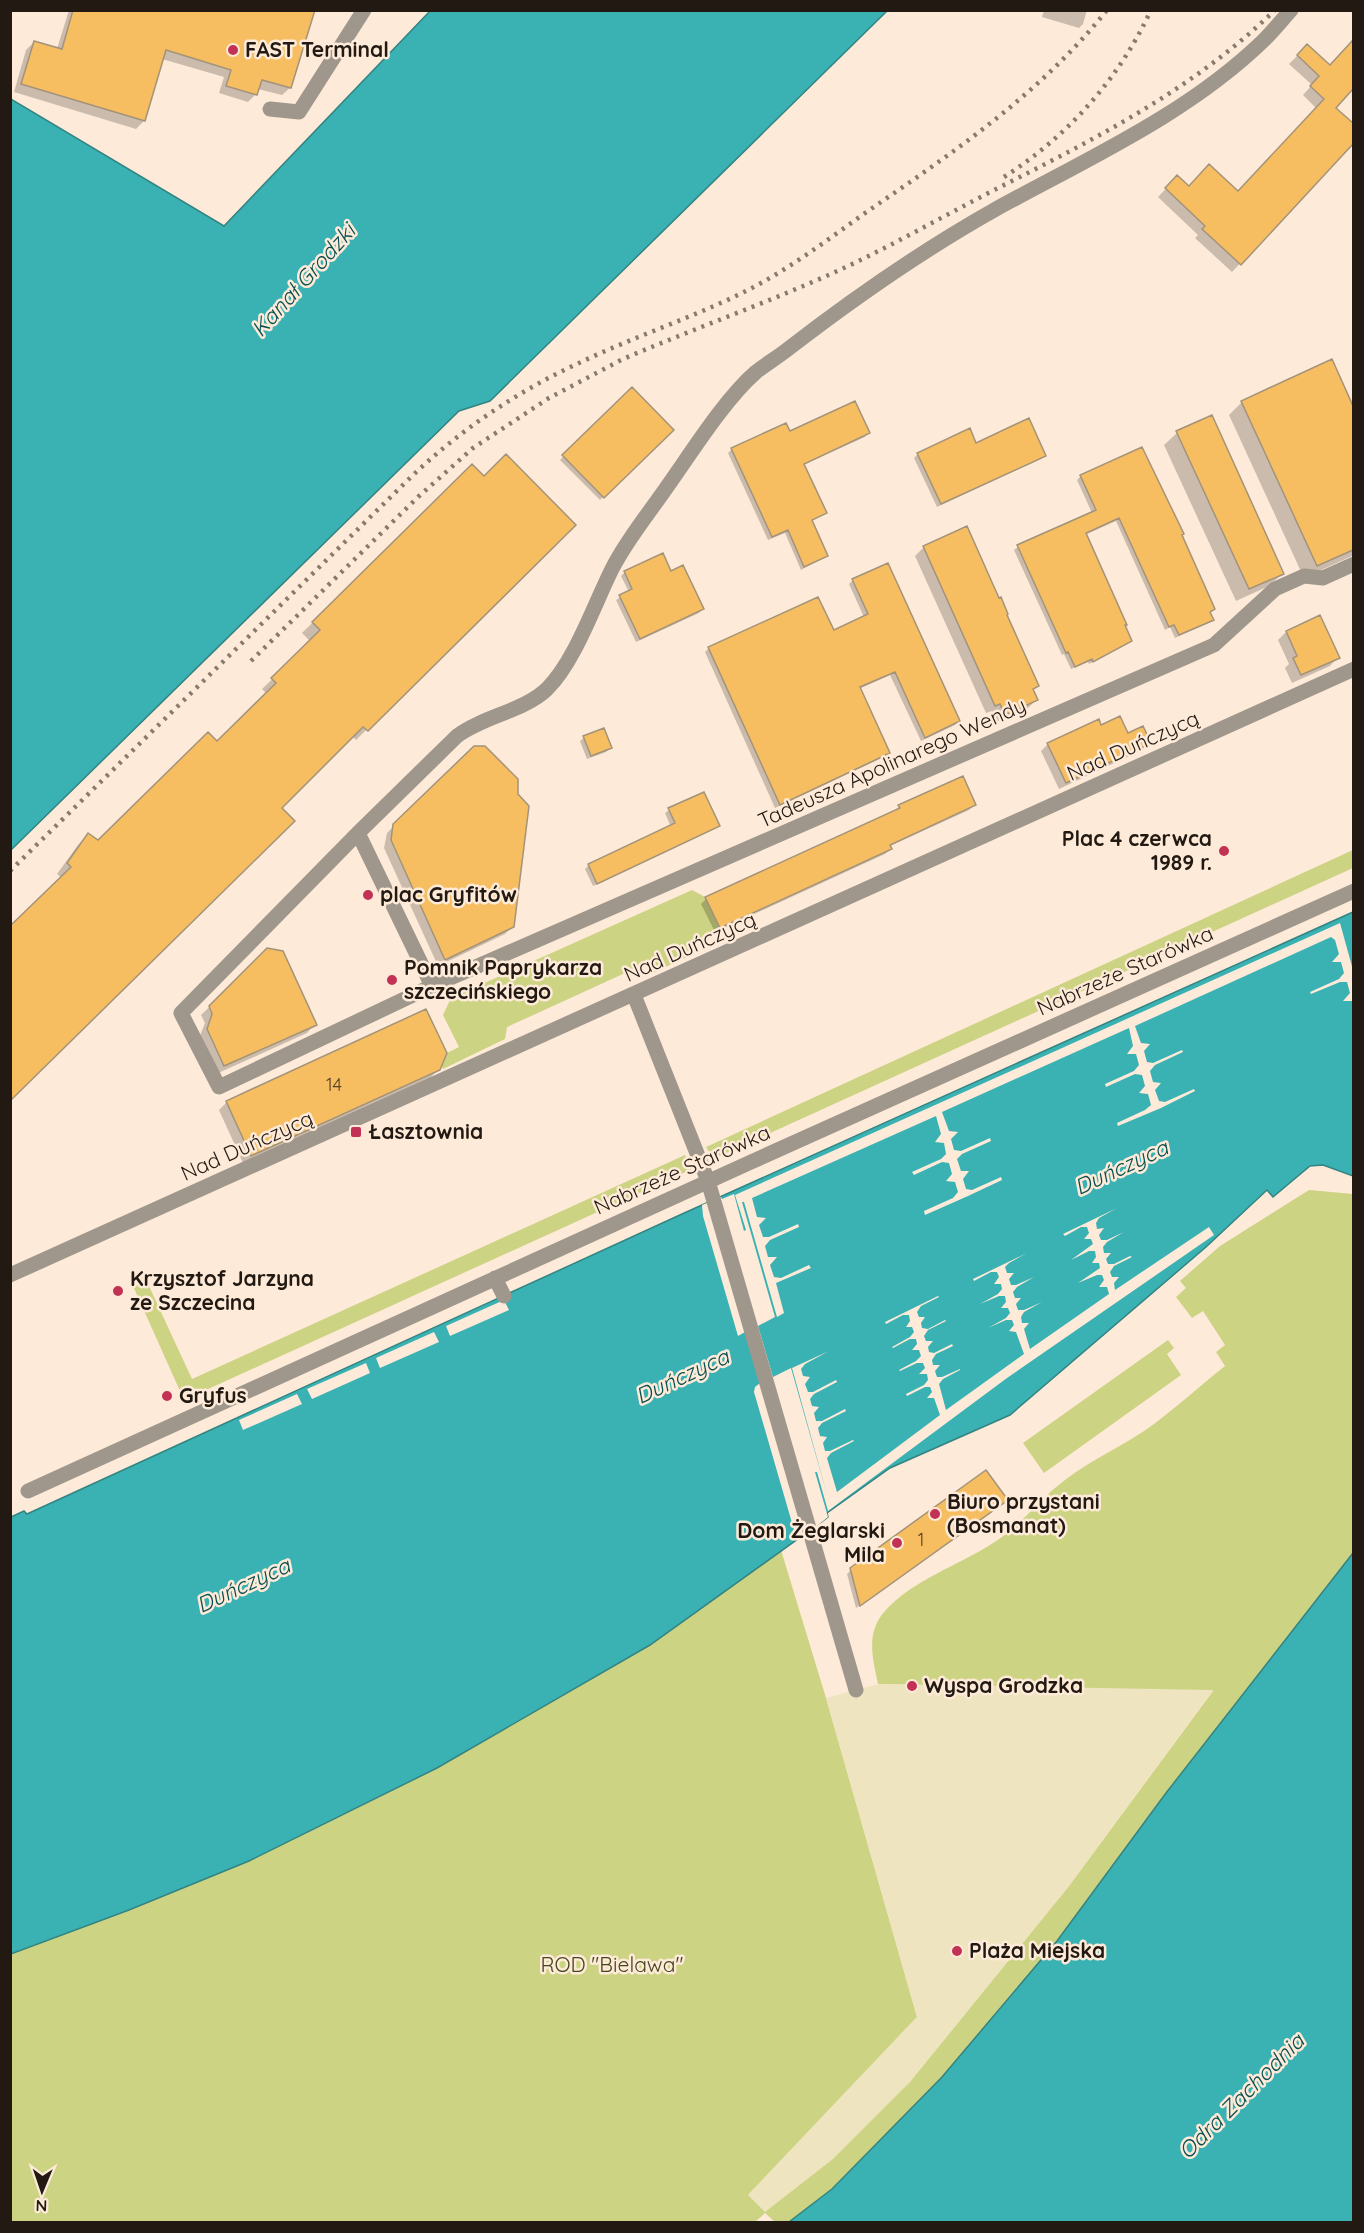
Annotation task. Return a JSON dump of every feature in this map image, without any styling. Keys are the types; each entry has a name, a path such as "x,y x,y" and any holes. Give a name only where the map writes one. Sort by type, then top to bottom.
{"street":[{"path":"270,109 299,112 364,10"},
{"path":"432,986 358,832 457,736 471,726 532,700 556,679 575,646 614,564 727,405 755,374 868,289 992,211 1156,122 1196,95 1264,40 1291,10"},
{"name":"Tadeusza Apolinarego Wendy","path":"358,832 181,1013 219,1087 432,986 1214,645 1275,589 1304,576 1323,578 1353,564"},
{"name":"Nad Duńczycą","path":"10,1275 1353,669"},
{"name":"Nabrzeże Starówka","path":"28,1491 708,1181 1353,891"},
{"path":"634,995 708,1181 856,1690"},
{"path":"495,1278 504,1296"}],"green space":[{"path":"1353,850 1353,868 713,1159 706,1147"},
{"path":"692,890 705,897 720,928 689,944 693,954 653,973 647,963 507,1027 505,1039 443,1069 440,1062 447,1053 459,1047 443,1015 451,998"},
{"path":"685,1155 692,1169 184,1400 129,1277 142,1271 192,1379"},
{"name":"ROD \"Bielawa\"","path":"1309,1190 1353,1194 1353,1553 1166,1793 1057,1941 942,2077 832,2189 789,2222 775,2222 765,2213 755,2222 11,2222 11,1932 747,1574 781,1550 826,1698 917,2017 749,2194 909,2083 1069,1886 1213,1691 878,1684 872,1646 879,1619 909,1590 1003,1536 1065,1480 1154,1424 1225,1366 1216,1352 1225,1345 1203,1311 1192,1318 1176,1297 1186,1288 1180,1281 1220,1246"},
{"path":"1168,1340 1174,1348 1167,1354 1181,1375 1044,1473 1023,1443"}],"sand":[{"name":"Plaża Miejska","path":"879,1684 1213,1690 1069,1886 909,2083 833,2159 765,2212 748,2195 917,2017 826,1698"}],"water":[{"name":"Kanał Grodzki","path":"431,10 887,11 490,401 459,411 11,850 11,99 224,226"},
{"name":"Duńczyca","path":"1353,912 1353,1176 1323,1165 1310,1166 1273,1197 1267,1190 1206,1247 1010,1415 890,1468 827,1513 828,1517 823,1521 650,1645 437,1768 249,1861 129,1910 11,1954 11,1517 24,1511 27,1514 682,1214"},
{"name":"Odra Zachodnia","path":"1353,1553 1353,2222 789,2222 832,2189 942,2077 1057,1941 1166,1793"}],"pier":[{"path":"1340,923 1353,970 1353,1007 1352,1001 1343,1001 1350,993 1347,982 1340,982 1311,994 1310,992 1339,979 1344,973 1341,962 1332,962 1339,954 1335,940 1331,937 1135,1026 1141,1043 1150,1044 1144,1051 1147,1062 1153,1063 1182,1050 1183,1052 1155,1065 1150,1071 1153,1082 1161,1083 1155,1090 1159,1101 1165,1102 1194,1089 1195,1091 1161,1108 1118,1126 1117,1123 1151,1105 1148,1094 1139,1093 1145,1086 1142,1075 1135,1074 1106,1087 1105,1084 1134,1071 1139,1065 1136,1054 1127,1054 1133,1046 1129,1028 942,1112 949,1131 958,1132 951,1139 954,1150 961,1151 990,1138 991,1141 962,1154 957,1159 961,1171 969,1171 963,1179 966,1189 972,1190 1001,1177 1002,1180 968,1196 925,1215 924,1211 953,1198 958,1192 955,1182 946,1181 952,1174 949,1163 942,1162 914,1175 912,1172 941,1159 946,1154 944,1143 935,1142 941,1134 936,1116 752,1198 757,1217 766,1218 759,1225 763,1237 769,1237 798,1224 799,1227 770,1240 765,1246 768,1257 777,1257 770,1265 774,1277 781,1278 809,1265 811,1268 776,1283 784,1313 777,1317 744,1202 742,1202 775,1317 758,1326 773,1377 791,1368 828,1498 792,1368 829,1351 805,1364 801,1369 803,1376 810,1377 805,1384 808,1392 813,1392 836,1380 837,1382 814,1394 810,1399 812,1406 819,1407 814,1413 816,1421 822,1421 845,1409 846,1411 822,1423 818,1428 820,1436 827,1437 823,1443 825,1451 854,1441 831,1453 827,1458 837,1492 940,1415 934,1398 927,1398 932,1392 930,1387 925,1387 907,1396 906,1394 924,1385 928,1380 927,1374 919,1374 925,1368 923,1363 899,1370 921,1356 919,1350 912,1350 917,1344 916,1339 910,1339 892,1347 910,1337 914,1332 912,1327 906,1327 910,1321 909,1315 903,1315 886,1324 885,1322 939,1297 921,1306 917,1312 919,1317 925,1317 921,1323 922,1328 928,1329 946,1321 928,1330 924,1336 926,1341 933,1341 928,1347 929,1352 934,1353 952,1344 953,1346 936,1354 932,1360 933,1365 940,1365 935,1371 937,1377 960,1369 939,1384 946,1410 1024,1354 1016,1332 1009,1331 1014,1325 1012,1320 1006,1320 988,1328 1006,1318 1010,1313 1008,1308 1001,1308 1006,1302 1005,1296 999,1296 980,1304 998,1294 1002,1289 1001,1284 994,1284 999,1277 997,1272 991,1272 974,1281 973,1279 1027,1253 1005,1267 1007,1273 1014,1273 1009,1279 1011,1285 1034,1277 1013,1292 1015,1298 1021,1298 1016,1304 1018,1310 1024,1310 1042,1302 1024,1312 1021,1317 1022,1323 1029,1323 1024,1329 1030,1349 1109,1294 1107,1287 1099,1287 1104,1280 1102,1275 1078,1283 1100,1268 1099,1263 1092,1263 1096,1257 1095,1251 1089,1251 1071,1260 1093,1244 1091,1239 1084,1239 1089,1233 1087,1227 1081,1227 1065,1236 1063,1234 1117,1208 1099,1218 1096,1223 1097,1229 1104,1228 1099,1235 1101,1240 1107,1240 1124,1232 1103,1247 1104,1253 1111,1253 1106,1259 1108,1264 1132,1257 1114,1266 1110,1272 1112,1277 1119,1277 1114,1283 1115,1290 1209,1227 1214,1235 1007,1378 828,1511 817,1472 815,1472 828,1517 805,1538 804,1535 797,1540 754,1392 755,1387 760,1383 745,1332 738,1336 703,1216 702,1205 734,1194 744,1231 746,1230 735,1195"},
{"path":"504,1300 509,1310 450,1336 446,1326"},
{"path":"434,1332 439,1342 380,1368 376,1358"},
{"path":"366,1363 370,1373 312,1399 307,1389"},
{"path":"297,1394 302,1404 243,1430 239,1420"}],"building":[{"path":"73,10 315,10 291,88 262,80 257,95 226,86 231,70 166,50 145,121 21,84 34,41 62,49"},
{"path":"1353,40 1353,89 1336,108 1353,123 1353,144 1241,265 1202,229 1205,226 1165,188 1177,175 1189,186 1209,164 1238,191 1324,99 1310,86 1319,76 1297,55 1307,44 1330,65"},
{"path":"1332,359 1353,406 1353,550 1317,566 1241,401"},
{"path":"632,387 674,430 604,498 562,455"},
{"path":"855,401 870,433 804,464 827,513 812,520 828,556 804,567 788,530 772,537 731,448 786,423 790,431"},
{"path":"1212,415 1284,574 1249,589 1176,431"},
{"path":"1029,418 1046,456 941,504 917,453 970,428 976,443"},
{"path":"1142,447 1184,534 1182,535 1215,609 1210,612 1214,620 1179,635 1174,625 1169,627 1119,518 1086,533 1132,641 1093,662 1092,659 1075,667 1068,652 1066,653 1017,545 1096,510 1080,475"},
{"path":"506,454 576,525 368,731 363,727 282,808 295,821 10,1101 10,926 71,867 67,863 88,833 98,840 208,732 217,741 276,683 271,678 320,630 312,622 472,464 484,476"},
{"path":"967,526 999,598 1001,597 1039,686 1033,689 1038,700 1005,715 1000,704 995,706 923,546"},
{"path":"663,553 671,571 683,565 704,609 640,639 619,595 632,589 624,571"},
{"path":"888,563 960,721 925,738 895,672 860,687 890,753 780,805 708,647 818,597 834,630 868,614 852,579"},
{"path":"1320,615 1340,658 1301,675 1293,658 1297,656 1286,631"},
{"path":"1120,716 1128,733 1143,726 1151,743 1066,783 1047,743 1099,719 1101,725"},
{"path":"604,728 612,748 591,756 583,736"},
{"path":"474,746 485,746 518,779 518,794 529,806 514,927 445,960 391,840 393,824"},
{"path":"963,776 976,805 890,845 892,849 720,928 705,897 900,808 898,805"},
{"path":"704,792 720,826 597,884 588,864 675,823 668,808"},
{"path":"267,948 283,951 317,1025 224,1066 207,1029 212,1014 209,1006"},
{"path":"426,1009 447,1053 440,1070 251,1156 226,1101"},
{"path":"986,1470 1008,1500 860,1606 850,1568"}],"railway":[{"path":"10,871 411,477 449,443 490,413 556,374 722,302 791,265 964,143 1025,95 1054,68 1107,10"},
{"path":"1004,177 1049,143 1090,104 1124,59 1151,10"},
{"path":"251,661 418,497 473,448 549,398 623,359 833,273 1074,149 1179,87 1245,38 1275,10"}],"place":[{"name":"FAST Terminal","path":"233,50"},
{"name":"Plac 4 czerwca 1989 r.","path":"1224,851"},
{"name":"plac Gryfitów","path":"368,895"},
{"name":"Pomnik Paprykarza szczecińskiego","path":"392,980"},
{"name":"Łasztownia","path":"356,1132"},
{"name":"Krzysztof Jarzyna ze Szczecina","path":"118,1291"},
{"name":"Gryfus","path":"167,1396"},
{"name":"Biuro przystani (Bosmanat)","path":"935,1514"},
{"name":"Dom Żeglarski Mila","path":"897,1543"},
{"name":"Wyspa Grodzka","path":"912,1686"},
{"name":"Plaża Miejska","path":"957,1951"}]}
